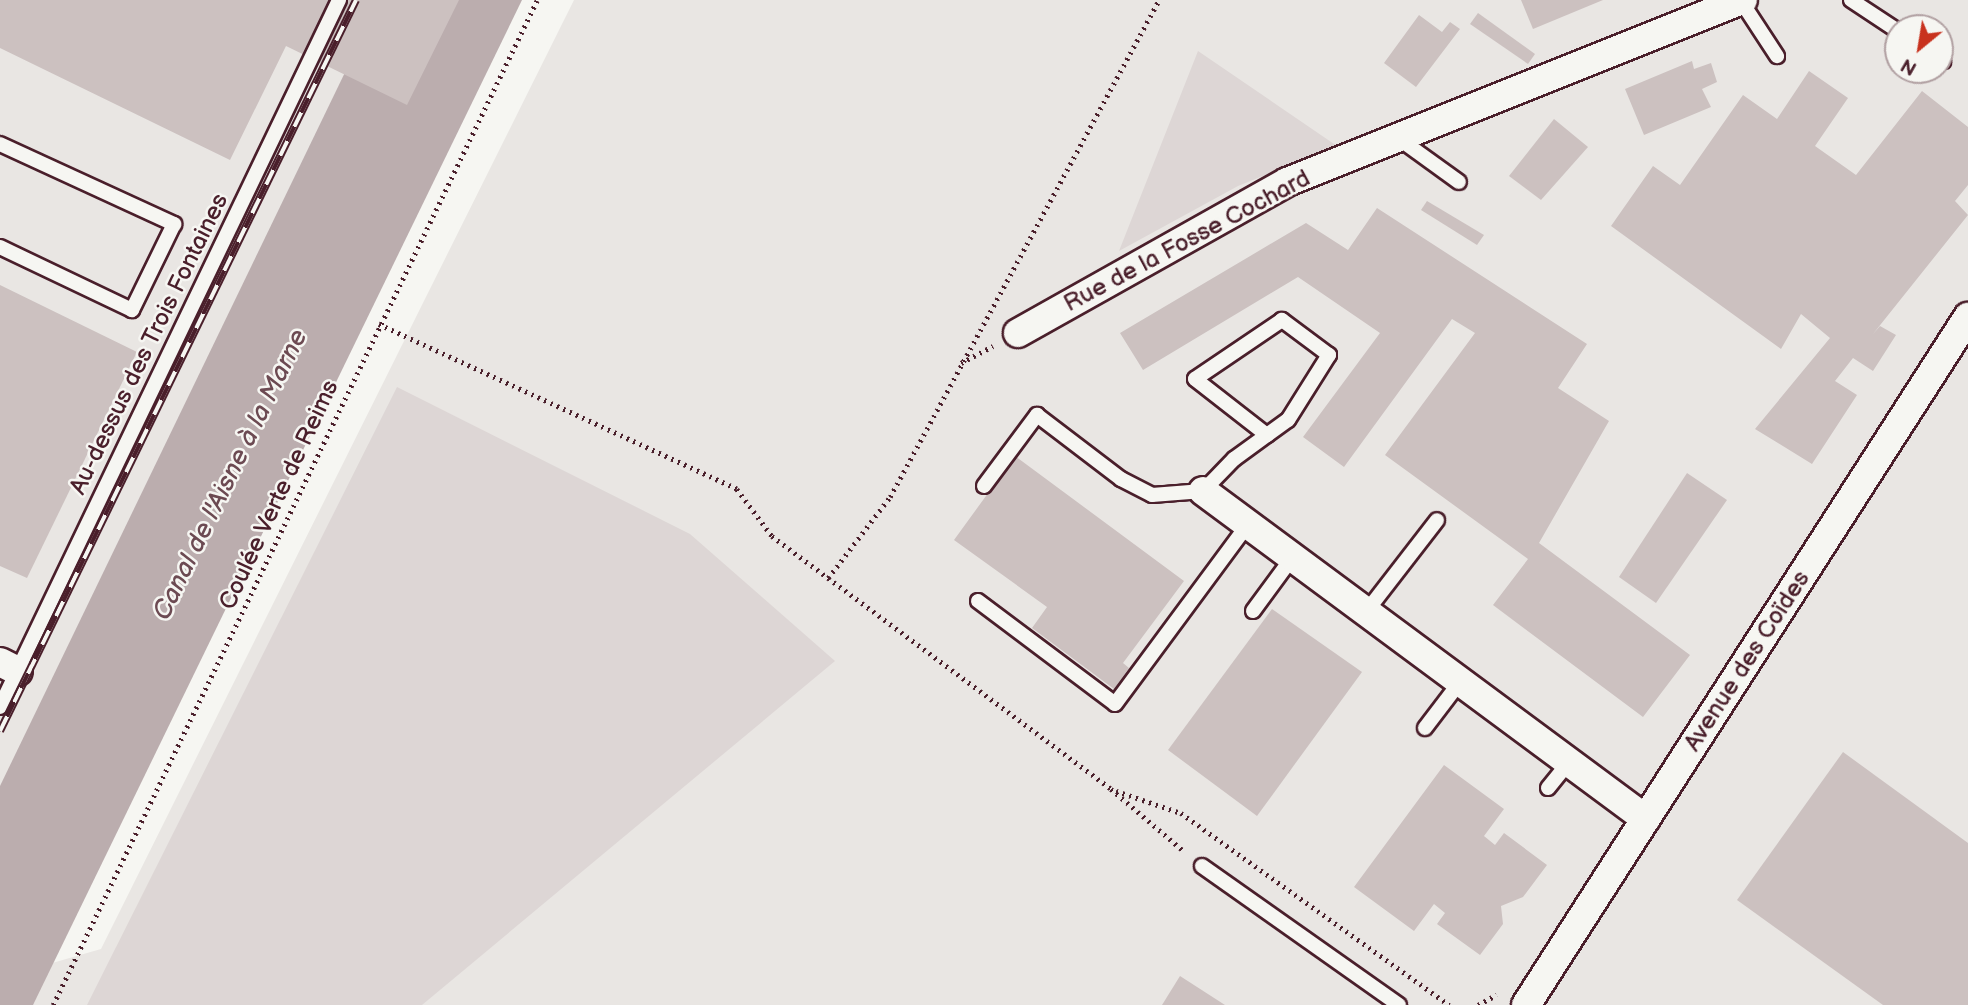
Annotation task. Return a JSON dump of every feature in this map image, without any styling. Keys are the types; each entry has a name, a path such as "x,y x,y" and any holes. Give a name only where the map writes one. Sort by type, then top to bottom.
{"street":[{"name":"Rue de la Fosse Cochard","path":"1018,333 1287,182 1733,2"},
{"name":"Avenue des Coïdes","path":"1527,1005 1968,317"},
{"path":"1203,491 1646,819"}],"lane":[{"name":"Au-dessus des Trois Fontaines","path":"0,707 9,667 340,0"},
{"path":"1851,0 1884,22"},
{"name":"Rue de la Fosse Cochard","path":"1733,2 1777,56"},
{"path":"1398,138 1459,182"},
{"path":"0,144 174,224 132,310 0,247"},
{"path":"984,486 1037,415 1121,479 1152,495 1203,491 1288,420 1329,355 1282,320 1195,379 1267,435"},
{"path":"1366,612 1437,520"},
{"path":"978,601 1115,704 1213,567 1248,524"},
{"path":"1252,611 1292,558"},
{"path":"1424,728 1460,682"},
{"path":"1549,788 1569,762"},
{"path":"1202,866 1399,1005"}],"path":[{"name":"Coulée Verte de Reims","path":"53,1005 537,0"},
{"path":"828,578 890,497 1159,0"},
{"path":"379,324 737,489 772,536 1111,789 1202,866"},
{"path":"1111,789 1181,813 1449,1005"}],"shaded area":[{"path":"0,0 464,0 0,901"},
{"path":"574,0 1968,0 1968,1005 0,1005 0,978 101,949"},
{"path":"1198,51 1337,146 1238,186 1119,251"},
{"path":"397,387 690,534 835,661 422,1005 87,1005"}],"water":[{"name":"Canal de l'Aisne à la Marne","path":"380,0 522,0 33,1005 0,1005 0,786"}],"building":[{"path":"0,0 459,0 407,105 286,46 230,160 0,48"},
{"path":"1521,0 1603,0 1533,29"},
{"path":"1478,13 1535,54 1528,64 1470,24"},
{"path":"1419,15 1442,32 1450,22 1460,29 1416,87 1384,63"},
{"path":"1692,61 1694,69 1711,63 1717,82 1702,89 1711,107 1644,135 1625,89"},
{"path":"1809,71 1848,98 1815,146 1856,175 1922,91 1968,127 1968,185 1955,201 1968,215 1873,334 1880,326 1896,335 1873,371 1853,358 1835,381 1857,395 1812,464 1755,429 1830,338 1801,314 1781,349 1611,226 1653,166 1680,185 1743,95 1777,119"},
{"path":"1554,119 1588,147 1541,200 1509,176"},
{"path":"1427,201 1484,235 1477,245 1421,210"},
{"path":"1377,208 1587,344 1558,388 1609,421 1539,543 1690,655 1643,717 1493,605 1528,559 1385,455 1475,333 1452,319 1344,467 1303,437 1380,333 1298,277 1143,370 1120,333 1306,223 1348,250"},
{"path":"0,285 137,352 27,578 0,566"},
{"path":"1015,456 1184,581 1123,663 1129,668 1114,689 1032,628 1047,607 954,540"},
{"path":"1687,473 1727,500 1656,603 1619,577"},
{"path":"1272,609 1362,672 1257,816 1168,750"},
{"path":"1843,752 1968,843 1968,1005 1883,1005 1737,900"},
{"path":"1444,765 1504,809 1484,836 1495,845 1504,833 1547,865 1523,897 1501,906 1503,924 1480,955 1437,924 1445,913 1434,904 1414,931 1354,887"},
{"path":"1180,976 1225,1005 1162,1005"}],"railway":[{"path":"0,731 356,0"}]}
